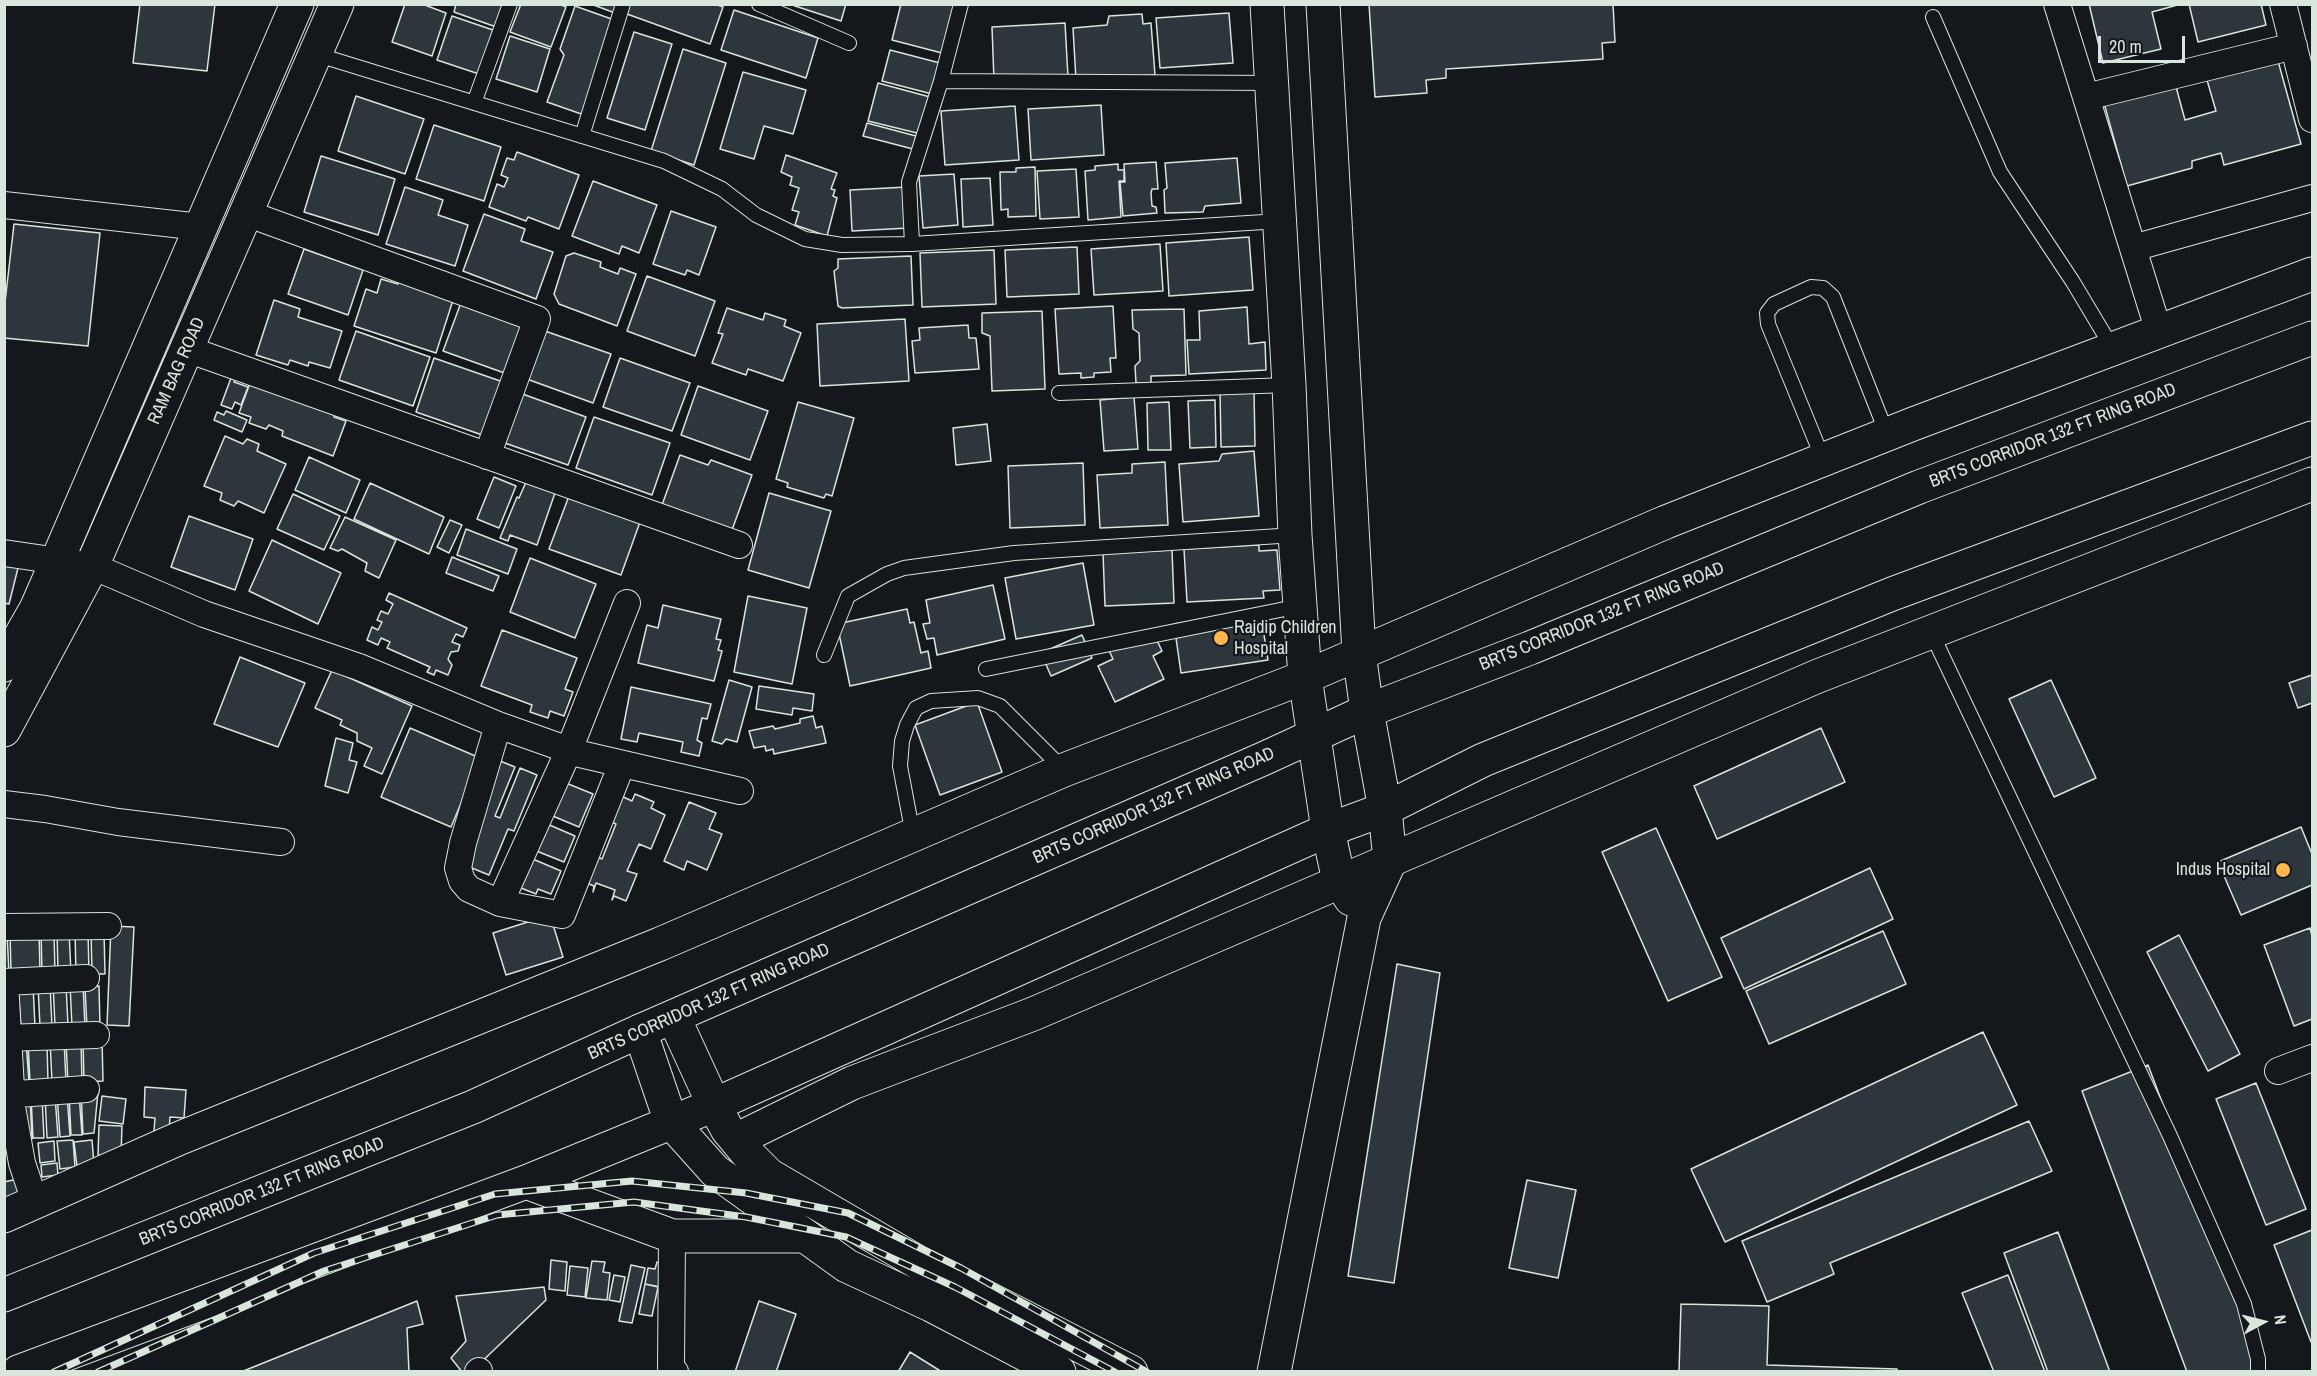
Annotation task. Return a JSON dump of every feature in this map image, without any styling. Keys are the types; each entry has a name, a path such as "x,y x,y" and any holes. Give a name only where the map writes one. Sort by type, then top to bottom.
{"street":[{"name":"RAM BAG ROAD","path":"4,664 36,609 297,4"},
{"name":"RAM BAG ROAD","path":"4,730 92,566 337,4"},
{"path":"1267,4 1289,386 1295,535 1305,677 1328,830 1339,881 1364,918"},
{"path":"1274,1371 1364,918 1390,861 1385,809 1359,653 1323,4"},
{"path":"2057,4 2159,332"},
{"path":"2283,4 2313,119"},
{"path":"2086,97 2294,46"},
{"path":"2133,248 2313,198"},
{"path":"4,205 201,227"},
{"path":"246,213 537,319 487,456"},
{"path":"4,1216 180,1138 660,944 1064,770 1305,677 1666,522 1887,434 2313,274"},
{"name":"BRTS CORRIDOR 132 FT RING ROAD","path":"4,1295 472,1107 640,1031 1315,736 1367,711 1541,643 1919,487 2313,338"},
{"path":"187,349 739,545"},
{"path":"25,1370 526,1182 671,1122 1328,830 1385,809 1483,760 1892,594 2313,438"},
{"path":"736,1140 852,1083 1034,1014 1818,676 2313,484"},
{"path":"4,553 92,566 204,614 358,667 498,725 569,750 740,791"},
{"path":"500,903 569,750 627,603"},
{"path":"498,725 463,843 458,868 462,881 469,889 500,903 562,915 622,764"},
{"path":"4,804 118,822 281,842"},
{"path":"4,927 108,926"},
{"path":"35,1202 22,1163 8,1095 5,982 86,978"},
{"path":"674,1018 714,1104 736,1140 770,1175 899,1251 1131,1371"},
{"path":"640,1031 671,1122 714,1172 847,1266 931,1305 1059,1371"},
{"path":"6,1038 96,1035"},
{"path":"2278,1071 2313,1058"},
{"path":"8,1095 86,1089"},
{"path":"526,1182 672,1236 804,1236"},
{"path":"672,1236 672,1370"}],"lane":[{"path":"474,103 510,4"},
{"path":"582,136 622,4"},
{"path":"759,4 849,43"},
{"path":"912,244 909,182 941,81 961,4"},
{"path":"1933,17 2000,172 2073,282 2114,349"},
{"path":"315,54 664,161 722,189 756,215 806,240 842,245 912,244 1280,221"},
{"path":"941,81 1272,83"},
{"path":"1823,459 1768,324 1767,313 1774,304 1811,287 1823,288 1833,297 1887,434"},
{"path":"1059,393 1289,386"},
{"path":"824,655 848,596 887,574 904,568 1014,553 1295,535"},
{"path":"986,669 1300,606"},
{"path":"1931,632 2184,1168 2244,1304 2258,1359 2258,1371"},
{"path":"913,835 900,766 902,741 916,708 931,701 978,698 1000,706 1064,770"}],"building":[{"path":"140,4 215,4 207,71 133,63"},
{"path":"405,4 422,4 446,13 432,56 392,42"},
{"path":"456,4 507,4 499,28 454,12"},
{"path":"521,4 559,4 566,7 551,47 510,32"},
{"path":"591,4 618,4 615,13"},
{"path":"630,4 715,4 723,7 710,44 627,14"},
{"path":"789,4 846,4 841,21"},
{"path":"901,4 954,4 942,53 892,40"},
{"path":"1369,4 1613,4 1615,42 1602,43 1603,59 1446,69 1446,78 1426,80 1427,93 1375,97"},
{"path":"2089,4 2181,4 2152,12 2161,49 2103,63"},
{"path":"2189,4 2261,4 2266,25 2198,42"},
{"path":"575,6 620,22 587,116 547,102 564,55 560,49"},
{"path":"734,10 818,38 806,78 721,50"},
{"path":"1229,13 1233,63 1160,68 1156,18"},
{"path":"1142,14 1143,24 1151,23 1155,75 1076,80 1073,28 1107,25 1109,16"},
{"path":"452,16 493,30 479,74 437,60"},
{"path":"1065,23 1068,77 994,81 992,27"},
{"path":"634,32 672,44 645,130 607,118"},
{"path":"510,36 550,49 537,92 496,79"},
{"path":"683,49 726,63 694,165 651,151"},
{"path":"890,50 940,63 932,94 882,81"},
{"path":"2278,61 2301,144 2224,165 2221,153 2192,161 2192,168 2127,186 2104,103 2175,83 2185,120 2216,111 2207,80"},
{"path":"743,72 806,90 793,134 764,126 754,159 720,149"},
{"path":"878,83 930,97 921,134 868,121"},
{"path":"356,96 424,119 405,174 338,151"},
{"path":"1101,105 1104,155 1031,160 1028,109"},
{"path":"1015,106 1019,160 945,165 941,111"},
{"path":"867,123 916,136 913,149 863,136"},
{"path":"434,125 501,147 484,201 416,179"},
{"path":"517,152 579,175 559,229 528,217 526,221 489,207 497,184 504,187 508,178 501,175 507,158 514,160"},
{"path":"786,155 837,173 831,189 835,190 833,196 837,198 827,236 795,225 799,212 792,210 799,188 790,185 792,177 781,172"},
{"path":"321,156 395,179 378,235 304,212"},
{"path":"1237,158 1241,203 1205,206 1203,212 1165,213 1164,190 1167,188 1165,163"},
{"path":"1156,162 1158,189 1152,189 1151,193 1152,206 1156,207 1157,213 1123,216 1120,182 1125,182 1124,164"},
{"path":"1118,164 1118,170 1124,170 1124,181 1119,181 1121,217 1088,220 1085,171 1095,170 1095,166"},
{"path":"1035,167 1036,216 1008,217 1008,209 1001,210 1000,172 1016,172 1016,168"},
{"path":"1076,169 1079,217 1040,219 1037,171"},
{"path":"954,174 958,225 923,228 919,176"},
{"path":"990,178 993,225 963,227 961,179"},
{"path":"593,181 657,205 639,253 622,246 619,254 572,236"},
{"path":"405,187 443,200 438,215 468,225 455,266 386,244"},
{"path":"907,187 909,228 852,231 850,190"},
{"path":"671,211 716,227 699,275 687,270 685,275 653,264"},
{"path":"484,214 525,229 521,241 553,252 536,299 463,271"},
{"path":"14,224 100,233 88,346 4,338 4,311"},
{"path":"1249,237 1253,290 1169,296 1166,243"},
{"path":"1160,244 1163,291 1094,295 1091,249"},
{"path":"1077,247 1079,294 1007,297 1005,250"},
{"path":"304,249 363,270 348,315 288,294"},
{"path":"994,250 996,304 922,307 920,253"},
{"path":"574,253 601,262 600,267 618,274 620,268 636,274 617,326 559,304 554,294 566,256"},
{"path":"911,256 913,305 842,308 838,306 834,271 838,268 838,259"},
{"path":"647,276 715,301 695,356 627,331"},
{"path":"381,279 398,284 400,279 454,297 436,353 354,326 366,289 377,293"},
{"path":"274,300 300,309 298,317 342,331 330,368 309,362 308,366 290,360 288,365 256,355"},
{"path":"462,300 528,324 510,375 443,351"},
{"path":"1113,306 1116,358 1110,358 1111,372 1094,373 1094,377 1081,378 1081,373 1059,374 1055,309"},
{"path":"1247,307 1249,344 1265,342 1266,370 1189,374 1187,340 1200,340 1199,311"},
{"path":"727,308 763,320 765,313 786,320 784,326 801,333 783,381 748,369 746,375 712,363 723,334 718,333"},
{"path":"1184,309 1186,375 1151,376 1151,383 1136,383 1135,366 1140,361 1139,333 1133,329 1132,310"},
{"path":"1042,311 1045,389 992,391 990,336 982,333 982,313"},
{"path":"905,319 909,381 820,386 817,324"},
{"path":"968,325 969,338 976,338 979,369 915,373 912,341 920,340 919,328"},
{"path":"542,330 611,354 593,403 524,378"},
{"path":"356,331 430,357 413,406 339,380"},
{"path":"434,358 506,383 488,437 416,412"},
{"path":"620,358 690,383 672,431 603,407"},
{"path":"231,378 235,380 234,382 248,387 241,405 235,402 232,409 221,405"},
{"path":"250,383 336,410 334,417 346,421 333,456 282,436 283,431 269,425 266,429 249,423 251,417 239,413"},
{"path":"698,386 768,411 750,460 681,435"},
{"path":"1220,391 1254,391 1255,446 1221,447"},
{"path":"517,392 586,417 568,465 499,441"},
{"path":"1134,397 1138,449 1104,451 1100,400"},
{"path":"1215,400 1216,447 1190,448 1188,401"},
{"path":"798,402 854,418 832,496 826,494 824,498 787,487 788,483 776,479"},
{"path":"1169,402 1171,450 1148,450 1147,403"},
{"path":"226,411 247,420 242,432 214,420 217,412 224,415"},
{"path":"594,417 670,443 652,495 576,468"},
{"path":"987,424 991,461 956,465 953,428"},
{"path":"225,436 243,444 247,439 259,444 257,451 286,464 264,513 238,501 234,506 220,500 222,493 204,486"},
{"path":"1254,451 1259,516 1183,522 1179,464 1219,461 1222,454"},
{"path":"680,455 708,465 711,460 752,475 732,530 662,505"},
{"path":"309,457 360,480 346,513 295,490"},
{"path":"1165,462 1168,525 1100,528 1097,475 1132,473 1132,464"},
{"path":"1083,463 1085,525 1010,528 1008,466"},
{"path":"494,477 516,486 499,528 477,519"},
{"path":"526,482 556,490 537,545 510,535 508,541 500,538 517,497 519,498"},
{"path":"370,483 444,517 429,554 354,519"},
{"path":"769,493 831,511 809,588 748,570"},
{"path":"293,494 340,516 324,550 277,529"},
{"path":"569,496 640,522 621,575 549,549"},
{"path":"189,516 253,539 235,590 171,567"},
{"path":"345,517 396,540 379,578 365,571 367,563 342,549 338,551 330,548"},
{"path":"450,520 462,525 449,553 437,547"},
{"path":"466,529 517,549 508,574 457,555"},
{"path":"272,540 341,573 318,624 249,591"},
{"path":"1259,545 1259,551 1277,550 1280,590 1263,591 1264,598 1187,602 1184,549"},
{"path":"1172,550 1174,603 1105,606 1103,553"},
{"path":"452,557 499,576 493,591 446,573"},
{"path":"530,558 596,584 575,638 510,612"},
{"path":"4,560 19,564 9,604 4,603"},
{"path":"1083,563 1094,625 1016,639 1005,578"},
{"path":"993,585 1005,639 937,655 934,638 927,639 923,624 930,623 926,600"},
{"path":"389,593 467,628 463,637 456,634 452,642 460,645 458,651 451,652 448,659 452,665 448,675 436,670 434,675 427,672 430,667 387,648 390,642 381,638 378,645 367,640 372,627 378,630 382,622 377,620 381,611 388,614 393,604 386,600"},
{"path":"748,596 807,608 792,684 734,672"},
{"path":"663,605 721,619 716,639 721,640 718,650 722,651 714,681 638,663 647,625 658,628"},
{"path":"907,609 910,623 914,622 921,653 928,651 931,668 850,686 837,624"},
{"path":"1260,610 1268,660 1181,673 1174,624"},
{"path":"502,630 577,658 565,689 573,692 564,716 550,711 548,718 530,712 532,705 481,686"},
{"path":"1152,630 1162,651 1153,656 1164,679 1115,702 1098,666 1113,659 1105,642"},
{"path":"1082,635 1092,658 1051,676 1041,653"},
{"path":"240,657 305,683 278,747 214,724"},
{"path":"332,670 412,706 382,774 364,766 372,748 357,741 357,733 340,725 342,720 315,708"},
{"path":"2312,675 2312,703 2298,708 2289,683"},
{"path":"729,680 752,687 737,742 726,739 722,744 712,741"},
{"path":"2051,680 2096,778 2054,797 2009,699"},
{"path":"759,686 814,694 812,711 793,708 792,715 756,709"},
{"path":"631,687 711,704 707,719 702,718 697,740 702,743 699,756 681,752 683,742 639,733 637,742 621,739"},
{"path":"977,702 1002,772 940,795 915,725"},
{"path":"813,716 816,728 822,726 826,743 774,754 773,749 766,751 765,746 754,748 749,731 773,726 775,729 800,723 800,719"},
{"path":"410,728 480,758 451,827 381,797"},
{"path":"1821,728 1845,782 1717,839 1694,786"},
{"path":"336,738 353,743 349,760 357,762 348,793 325,786"},
{"path":"500,761 515,767 495,816 500,818 520,768 537,775 514,831 508,829 489,875 462,864"},
{"path":"561,781 593,794 579,827 548,814"},
{"path":"617,794 632,801 635,794 654,802 651,808 665,815 651,849 639,844 627,871 637,874 626,901 614,896 612,900 615,890 596,883 593,892 594,886 582,881 593,855 602,859 616,824 607,820"},
{"path":"689,802 716,813 709,829 722,834 707,870 687,861 684,870 664,861"},
{"path":"545,823 575,836 564,862 534,850"},
{"path":"2301,827 2312,854 2312,885 2241,915 2218,862"},
{"path":"1656,828 1722,977 1668,1001 1602,852"},
{"path":"528,857 561,871 551,894 538,889 536,894 516,886"},
{"path":"1870,868 1893,919 1744,989 1721,938"},
{"path":"550,915 563,957 506,975 493,933"},
{"path":"111,926 134,927 129,1026 107,1025"},
{"path":"2310,928 2312,936 2312,1019 2294,1026 2264,945"},
{"path":"39,931 40,972 11,973 10,933"},
{"path":"69,931 71,973 58,973 57,932"},
{"path":"1883,931 1906,984 1769,1044 1746,991"},
{"path":"4,932 7,932 9,974 4,974"},
{"path":"41,932 54,932 55,973 42,973"},
{"path":"75,932 88,932 89,973 76,974"},
{"path":"91,932 104,932 105,974 92,974"},
{"path":"2179,935 2240,1054 2208,1071 2147,952"},
{"path":"1397,964 1440,973 1394,1283 1348,1276"},
{"path":"50,984 52,1026 40,1027 38,985"},
{"path":"53,984 66,984 68,1025 55,1026"},
{"path":"18,985 33,985 35,1026 21,1027"},
{"path":"70,985 83,985 85,1026 72,1027"},
{"path":"99,986 100,1027 87,1028 85,987"},
{"path":"1983,1032 2017,1105 1725,1242 1691,1169"},
{"path":"64,1040 66,1082 52,1082 50,1041"},
{"path":"81,1040 82,1083 68,1083 66,1041"},
{"path":"83,1040 102,1040 103,1081 84,1082"},
{"path":"15,1041 26,1041 29,1082 18,1083"},
{"path":"28,1041 47,1041 48,1083 30,1083"},
{"path":"2148,1065 2264,1372 2187,1372 2082,1091"},
{"path":"2256,1083 2306,1209 2266,1225 2216,1099"},
{"path":"145,1087 186,1090 184,1118 170,1117 169,1132 154,1131 155,1118 144,1117"},
{"path":"81,1092 98,1092 94,1133 83,1134"},
{"path":"79,1093 82,1135 71,1135 69,1094"},
{"path":"57,1095 67,1095 70,1136 60,1137"},
{"path":"42,1096 44,1138 33,1138 31,1097"},
{"path":"45,1096 55,1096 58,1137 47,1138"},
{"path":"102,1096 126,1099 123,1124 99,1121"},
{"path":"30,1097 32,1139 21,1140 19,1098"},
{"path":"2029,1121 2052,1171 1830,1263 1834,1274 1767,1302 1742,1241"},
{"path":"99,1125 122,1126 121,1156 98,1155"},
{"path":"73,1140 75,1167 60,1169 57,1141"},
{"path":"92,1140 94,1164 77,1166 74,1142"},
{"path":"54,1141 55,1161 40,1163 38,1143"},
{"path":"57,1163 58,1175 42,1177 41,1165"},
{"path":"22,1178 28,1198 4,1207 4,1182"},
{"path":"1527,1180 1576,1190 1558,1278 1509,1268"},
{"path":"2312,1230 2312,1342 2311,1342 2274,1245"},
{"path":"2058,1232 2110,1372 2048,1372 2004,1253"},
{"path":"551,1260 567,1262 565,1291 549,1289"},
{"path":"592,1261 605,1262 603,1272 610,1273 607,1300 586,1298"},
{"path":"657,1262 669,1264 666,1288 645,1284 648,1268 655,1269"},
{"path":"631,1265 645,1268 632,1323 619,1321"},
{"path":"570,1266 588,1268 585,1297 567,1295"},
{"path":"614,1275 625,1277 620,1302 609,1300"},
{"path":"2008,1275 2045,1372 1994,1372 1962,1293"},
{"path":"645,1284 658,1287 652,1316 639,1314"},
{"path":"544,1287 546,1300 471,1372 462,1372 451,1358 466,1341 456,1296"},
{"path":"417,1301 423,1324 407,1328 409,1372 241,1372"},
{"path":"759,1301 796,1314 776,1372 735,1372"},
{"path":"1681,1304 1769,1306 1767,1365 1897,1369 1897,1372 1679,1372"},
{"path":"910,1352 942,1372 898,1372"}],"railway":[{"path":"54,1372 314,1253 495,1194 632,1181 746,1193 848,1213 961,1268 1147,1372"},
{"path":"98,1372 324,1271 497,1215 634,1202 746,1217 846,1237 955,1287 1115,1372"}],"place":[{"name":"Rajdip Children Hospital","path":"1221,638"},
{"name":"Indus Hospital","path":"2283,870"}]}
